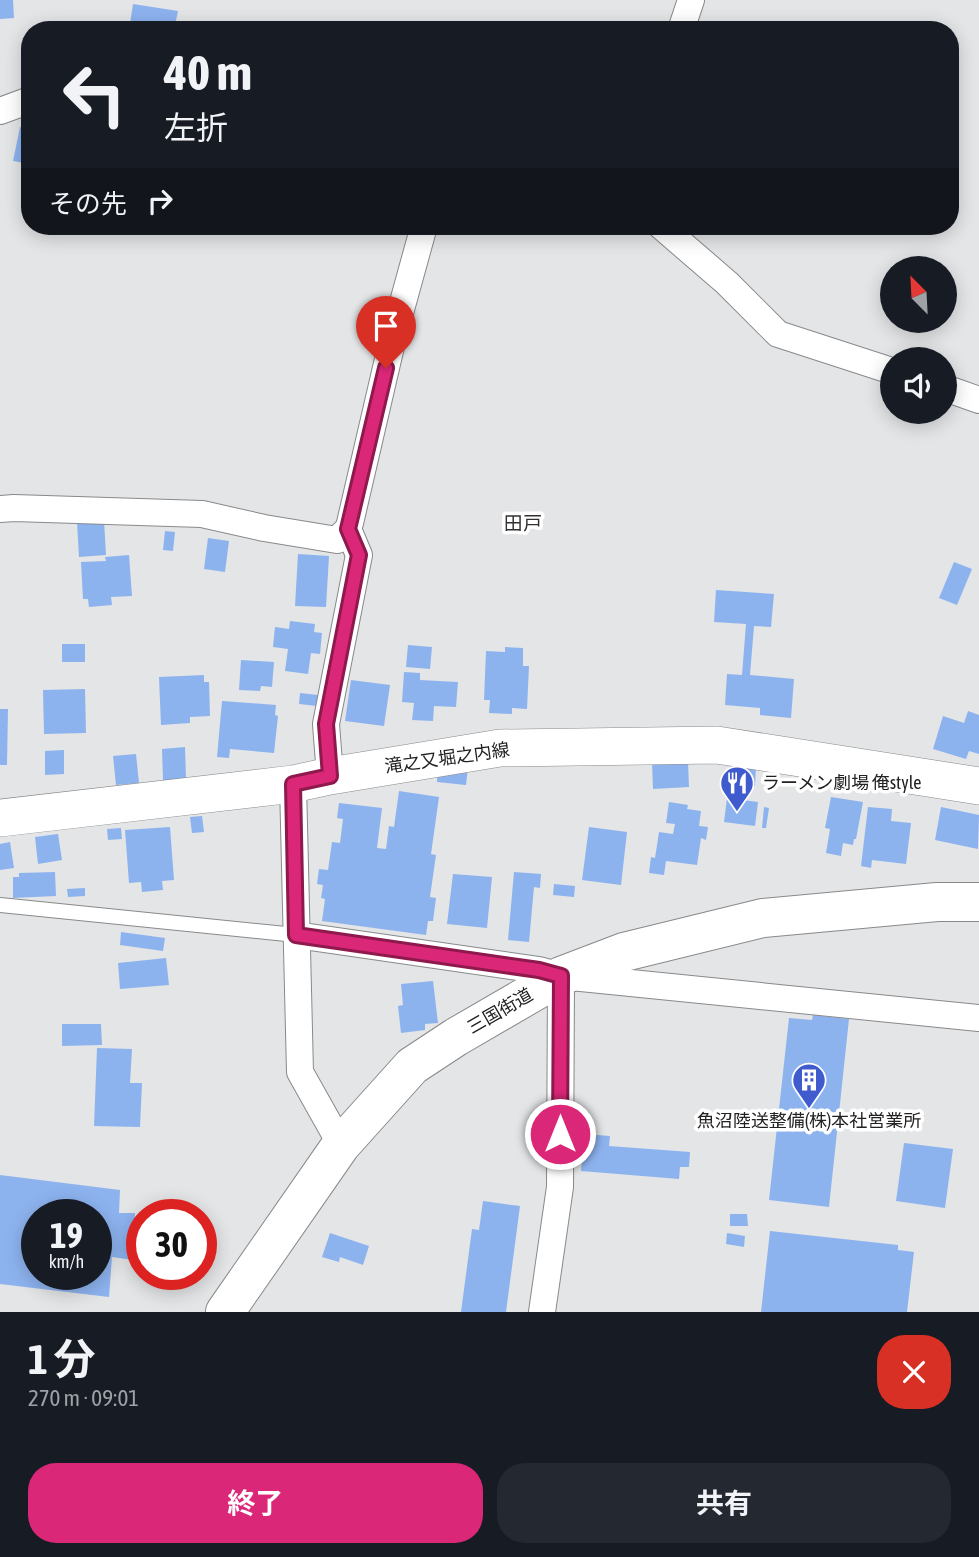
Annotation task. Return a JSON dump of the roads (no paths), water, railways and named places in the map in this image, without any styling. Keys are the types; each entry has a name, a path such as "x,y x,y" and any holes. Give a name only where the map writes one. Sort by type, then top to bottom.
{"highway":[{"name":"三国街道","path":"225,1312 341,1145 411,1066 561,976 624,951 763,918 937,902 979,902"}],"main road":[{"name":"滝之又堀之内線","path":"0,818 293,784 500,748 717,745 979,786"}],"street":[{"path":"684,21 691,0"},
{"path":"0,111 21,103"},
{"path":"0,509 202,514 337,540 348,529 392,342 422,235"},
{"path":"671,235 727,283 778,334 880,367"},
{"path":"957,392 979,400"},
{"path":"330,776 326,724 359,555 348,529"},
{"path":"293,784 300,1072 341,1145"},
{"path":"296,935 539,970 561,976 979,1018"},
{"path":"542,1312 560,1187 561,976"}],"lane":[{"path":"0,905 296,935"}],"place":[{"name":"ラーメン劇場 俺style","path":"737,813"},
{"name":"魚沼陸送整備(株)本社営業所","path":"809,1110"}],"district":[{"name":"田戸","path":"523,523"}]}
